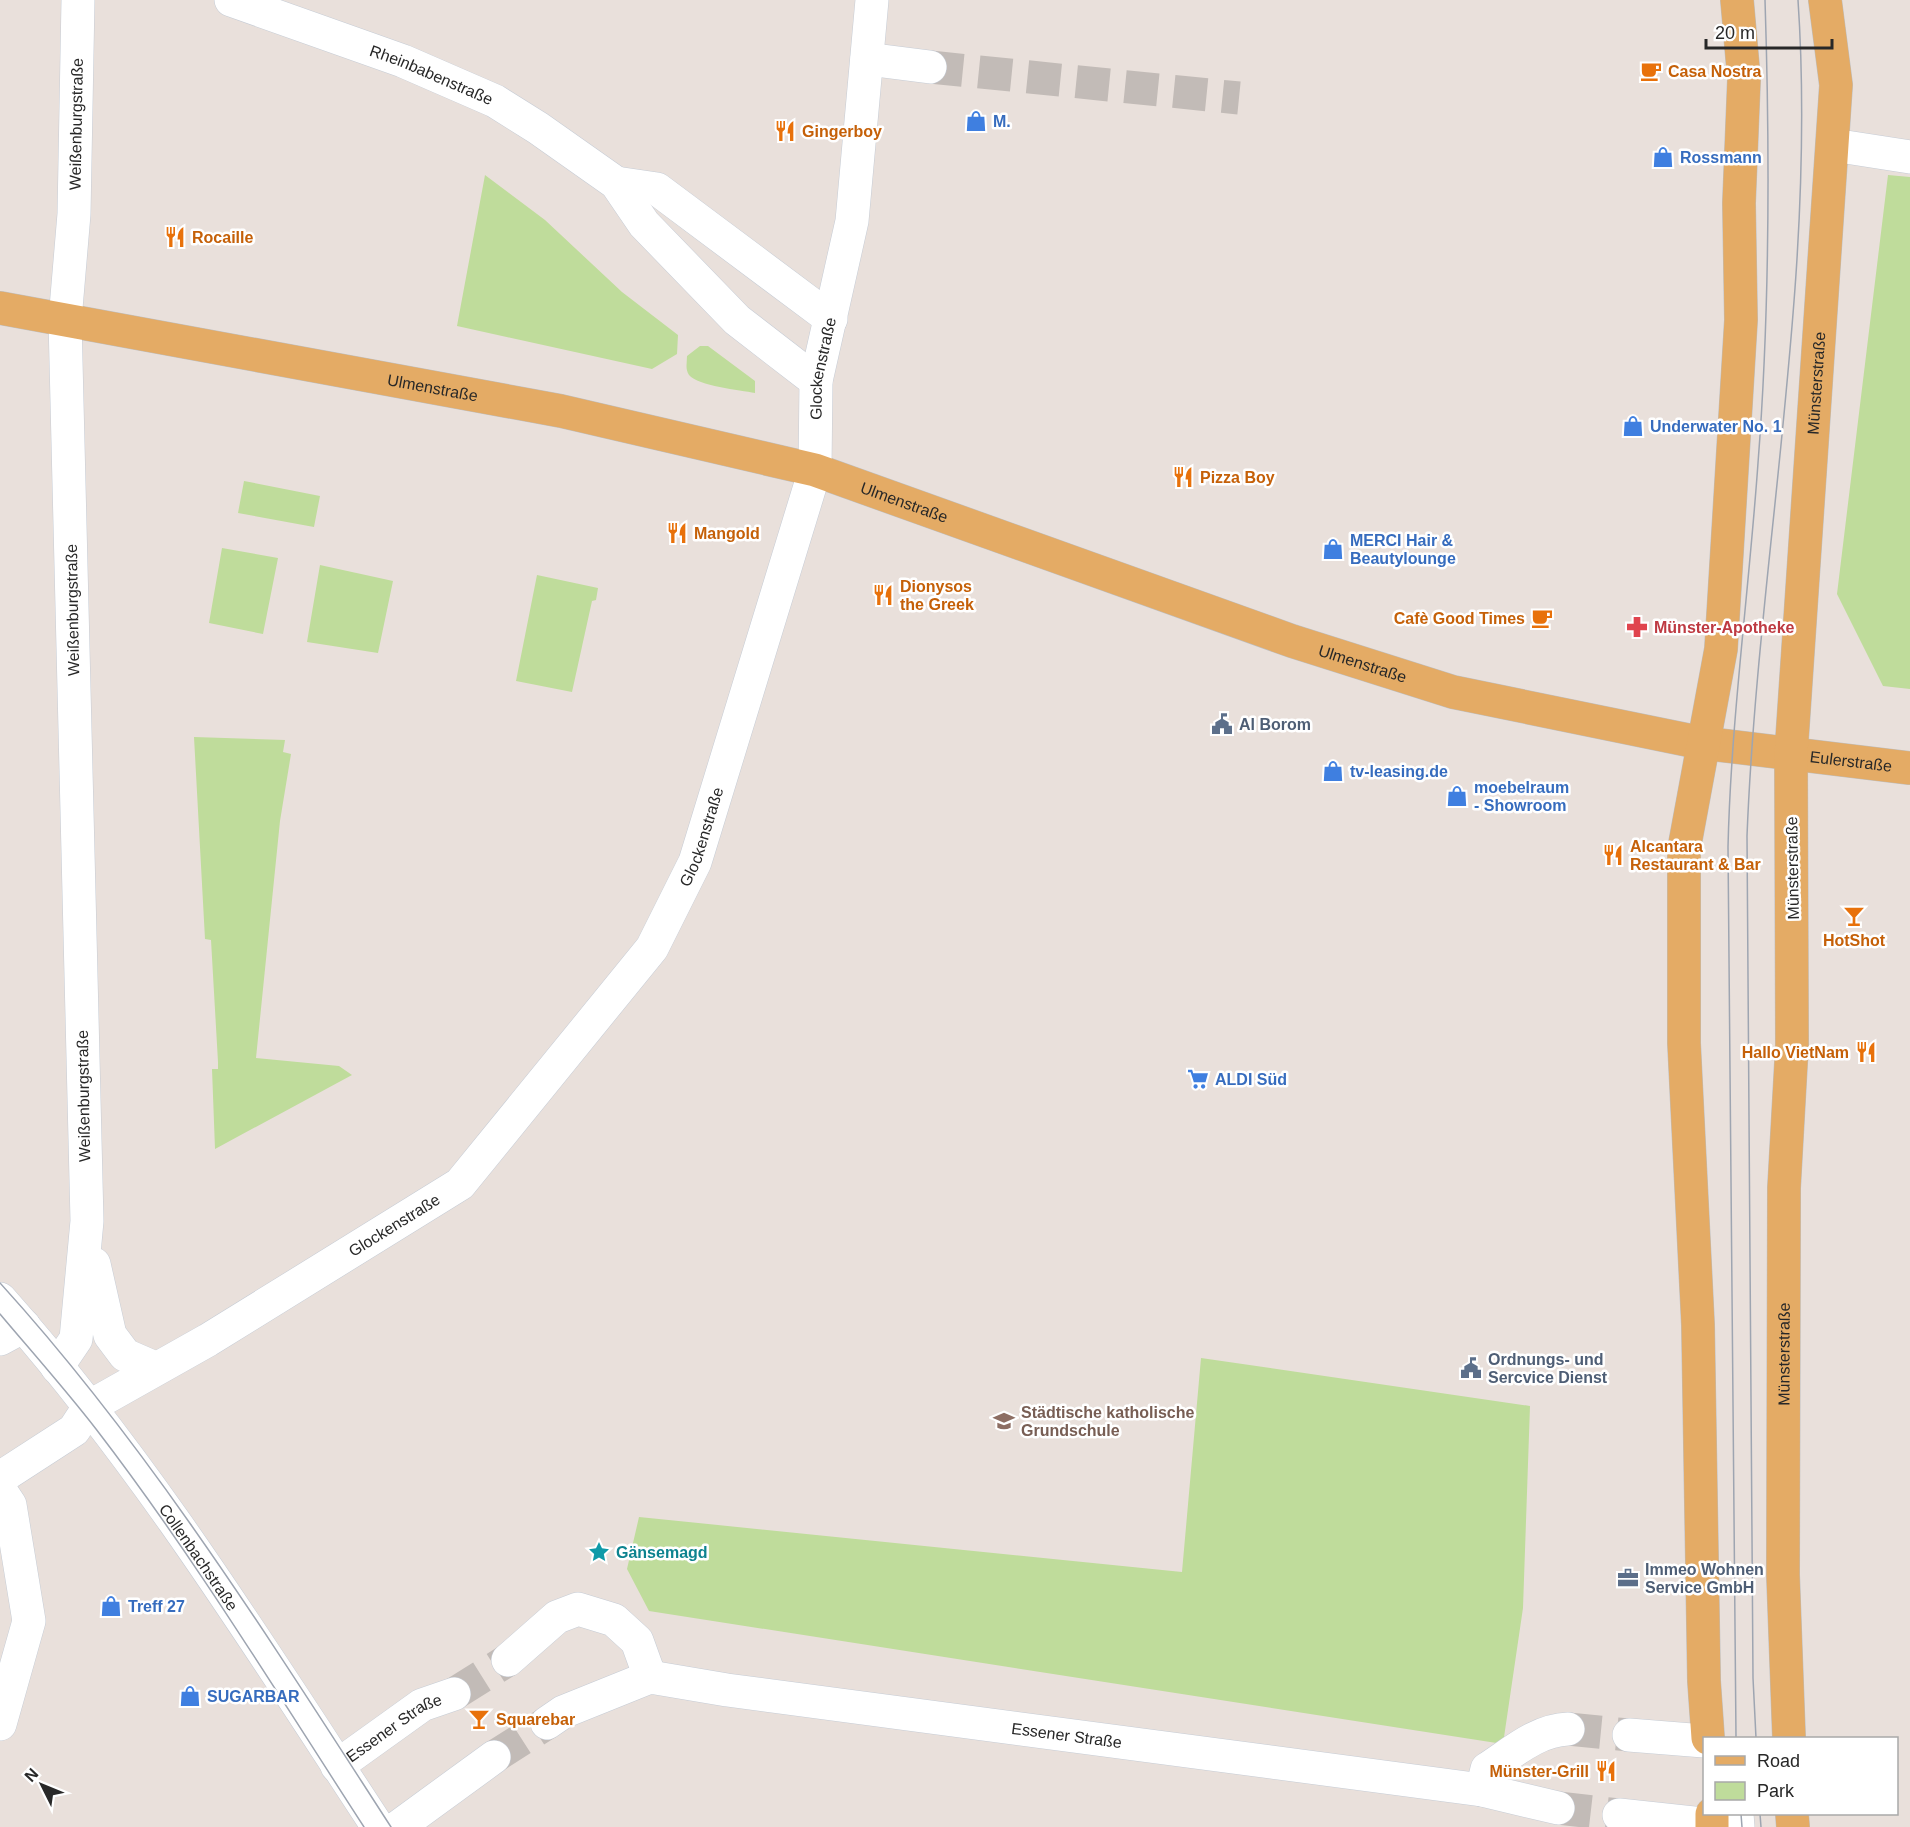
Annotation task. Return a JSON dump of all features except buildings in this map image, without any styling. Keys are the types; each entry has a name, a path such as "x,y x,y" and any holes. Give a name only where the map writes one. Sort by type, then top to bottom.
{"main road":[{"path":"1706,1737 1698,1325 1684,1042 1684,861 1702,743 1722,649 1741,320 1739,203 1744,78 1737,0"},
{"name":"Münsterstraße","path":"1789,1737 1783,1540 1784,1188 1792,1045 1791,754 1836,84 1825,0"},
{"name":"Ulmenstraße","path":"0,308 561,411 815,470 1292,641 1442,689 1702,743 1791,754"},
{"name":"Eulerstraße","path":"1791,754 1910,768"}],"street":[{"name":"Weißenburgstraße","path":"57,1367 76,1339 87,1221 65,320 74,214 78,0"},
{"name":"Rheinbabenstraße","path":"231,0 403,61 495,101 616,183 644,224 737,320 816,381"},
{"name":"Glockenstraße","path":"89,1407 208,1340 460,1184 652,948 695,862 815,470 816,381 852,221 872,0"},
{"path":"867,59 930,67"},
{"path":"1833,145 1910,156"},
{"name":"Rheinbabenstraße","path":"616,183 657,189 831,319"},
{"name":"Weißenburgstraße","path":"87,1221 103,1312 110,1335 125,1355 155,1368"},
{"name":"Collenbachstraße","path":"0,1299 12,1333 57,1367 204,1564 378,1827"},
{"path":"0,1478 74,1430 89,1407"},
{"path":"0,1490 10,1505 29,1622 0,1724"},
{"path":"508,1660 556,1617 578,1609 614,1620 637,1641 650,1677 563,1712 547,1722"},
{"name":"Essener Straße","path":"650,1677 727,1690 1482,1790 1558,1808"},
{"path":"1704,1681 1726,1737"},
{"name":"Essener Straße","path":"337,1766 422,1705 453,1694"},
{"path":"1482,1790 1487,1769 1534,1738 1554,1729 1568,1729"},
{"path":"1629,1735 1703,1740"},
{"path":"398,1827 494,1757"},
{"path":"1619,1815 1722,1821"}],"green space":[{"path":"485,175 545,220 622,292 678,335 677,354 652,369 457,326"},
{"path":"1888,175 1910,177 1910,689 1883,686 1837,594"},
{"path":"700,346 708,346 755,381 755,393 710,385 689,375 687,356"},
{"path":"244,481 320,496 314,527 238,513"},
{"path":"222,548 278,558 263,634 209,623"},
{"path":"320,565 393,581 378,653 307,642"},
{"path":"537,575 598,588 596,600 592,601 572,692 516,681"},
{"path":"194,737 285,740 283,752 291,754 280,821 256,1058 339,1066 352,1075 215,1149 212,1069 218,1069 218,1062 211,940 205,939"},
{"path":"1201,1358 1530,1406 1523,1608 1503,1744 649,1611 627,1569 639,1517 1182,1572"}],"tunnel":[{"path":"930,67 1239,98"},
{"path":"454,1694 508,1660"},
{"path":"494,1757 547,1723"},
{"path":"1568,1729 1629,1735"},
{"path":"1558,1808 1619,1815"}],"tram line":[{"path":"1736,1737 1728,847 1736,703 1754,511 1765,347 1768,174 1765,0"},
{"path":"1756,1737 1753,1678 1747,836 1753,731 1784,418 1800,210 1802,105 1798,0"},
{"path":"0,1283 55,1346 158,1478 254,1616 391,1827"},
{"path":"0,1314 96,1429 167,1526 234,1625 364,1827"},
{"path":"1741,1815 1742,1827"},
{"path":"1760,1815 1761,1827"}],"place":[{"name":"Casa Nostra","path":"1651,71"},
{"name":"M.","path":"976,121"},
{"name":"Gingerboy","path":"785,131"},
{"name":"Rossmann","path":"1663,157"},
{"name":"Rocaille","path":"175,237"},
{"name":"Underwater No. 1","path":"1633,426"},
{"name":"Pizza Boy","path":"1183,477"},
{"name":"Mangold","path":"677,533"},
{"name":"MERCI Hair & Beautylounge","path":"1333,549"},
{"name":"Dionysos the Greek","path":"883,595"},
{"name":"Cafè Good Times","path":"1542,618"},
{"name":"Münster-Apotheke","path":"1637,627"},
{"name":"Al Borom","path":"1222,724"},
{"name":"tv-leasing.de","path":"1333,771"},
{"name":"moebelraum - Showroom","path":"1457,796"},
{"name":"Alcantara Restaurant & Bar","path":"1613,855"},
{"name":"HotShot","path":"1854,916"},
{"name":"Hallo VietNam","path":"1866,1052"},
{"name":"ALDI Süd","path":"1198,1079"},
{"name":"Ordnungs- und Sercvice Dienst","path":"1471,1368"},
{"name":"Städtische katholische Grundschule","path":"1004,1421"},
{"name":"Gänsemagd","path":"599,1552"},
{"name":"Immeo Wohnen Service GmbH","path":"1628,1578"},
{"name":"Treff 27","path":"111,1606"},
{"name":"SUGARBAR","path":"190,1696"},
{"name":"Squarebar","path":"479,1719"},
{"name":"Münster-Grill","path":"1606,1771"}]}
